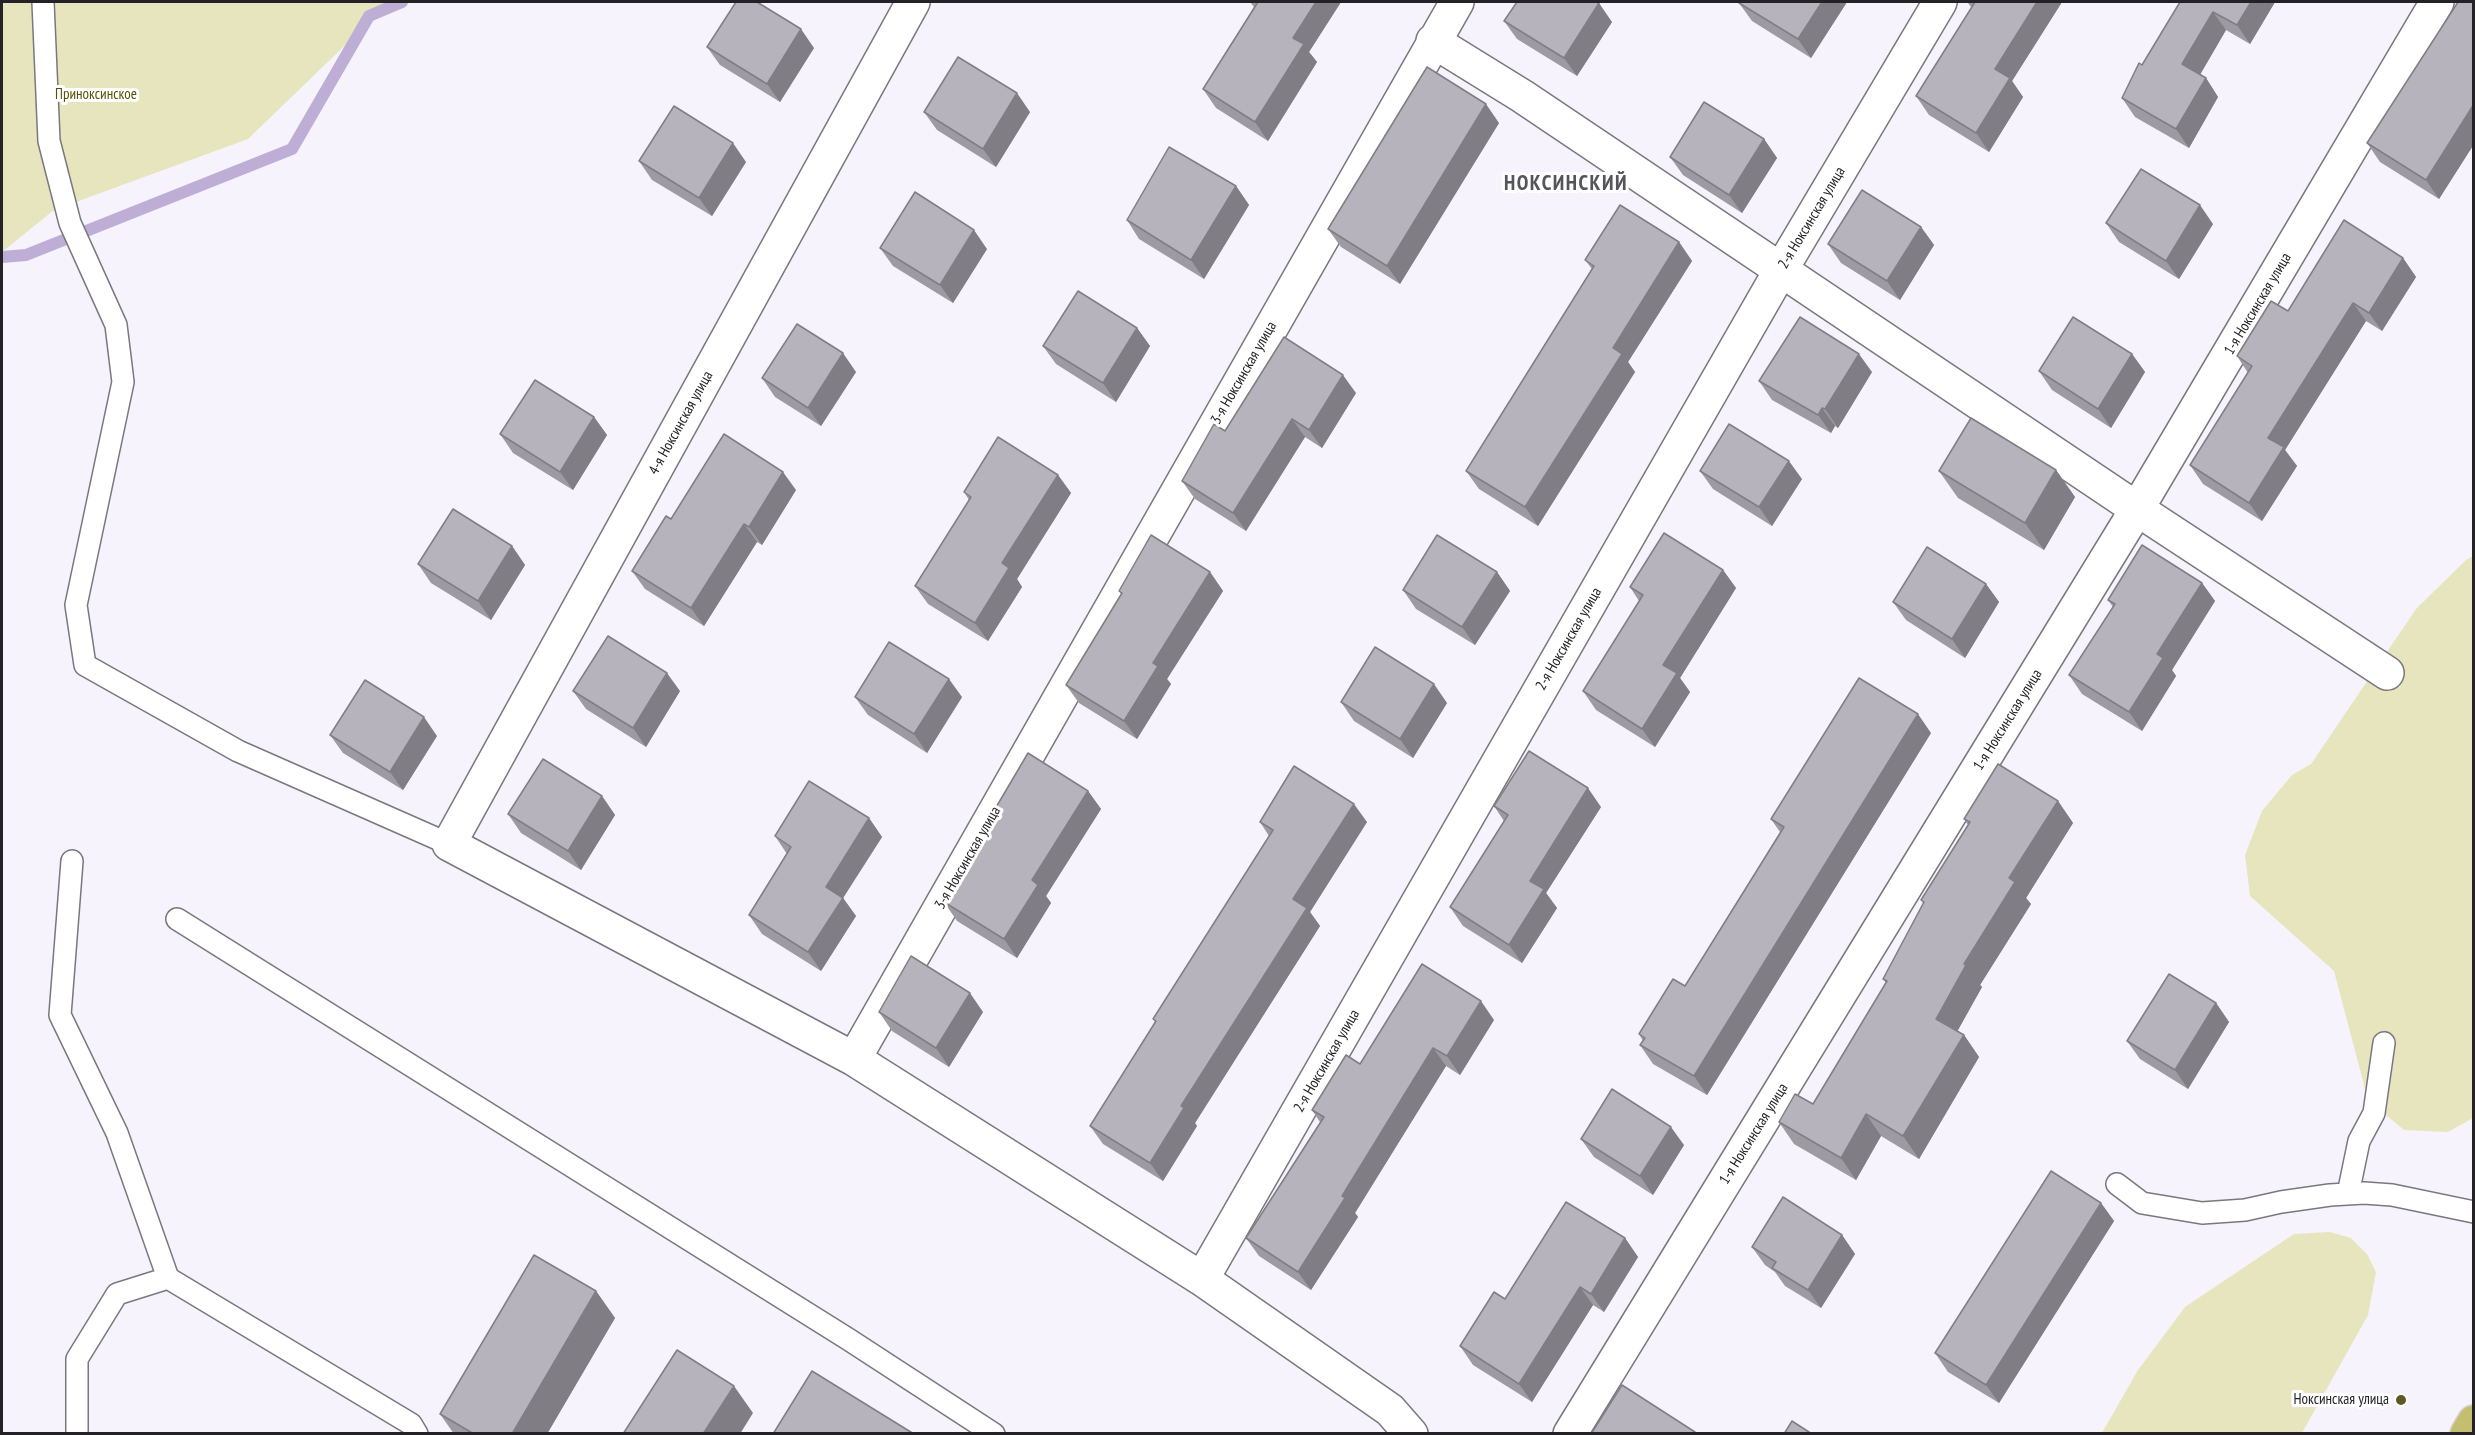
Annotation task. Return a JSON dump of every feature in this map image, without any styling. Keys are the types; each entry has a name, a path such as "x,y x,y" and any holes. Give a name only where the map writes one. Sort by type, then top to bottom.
{"main road":[{"path":"2467,1434 2474,1422"}],"street":[{"name":"4-я Ноксинская улица","path":"450,844 913,2"},
{"name":"3-я Ноксинская улица","path":"854,1059 1457,2"},
{"name":"2-я Ноксинская улица","path":"1202,1279 1782,268 1940,2"},
{"name":"1-я Ноксинская улица","path":"1570,1434 2137,509 2437,2"},
{"path":"1433,41 1522,96 1782,268 2137,509 2387,673"},
{"path":"450,844 854,1059 1202,1279 1390,1410 1411,1434"}],"lane":[{"path":"43,2 49,141 70,223 116,325 123,382 76,605 85,665 238,751 450,844"},
{"path":"72,861 60,1015 117,1133 168,1278 411,1424 417,1434"},
{"path":"177,920 848,1339 994,1434"},
{"path":"2348,1194 2359,1141 2374,1113 2384,1043"},
{"path":"2117,1184 2142,1203 2202,1213 2245,1210 2281,1202 2348,1194 2392,1195 2474,1212"},
{"path":"77,1434 77,1359 117,1294 168,1278"}],"green space":[{"name":"Приноксинское","path":"2,2 390,2 248,139 54,210 2,252"},
{"path":"2473,556 2473,1118 2448,1132 2404,1130 2368,1100 2334,971 2250,896 2245,855 2262,811 2292,775 2311,764 2416,609 2466,560"},
{"path":"2330,1232 2351,1238 2367,1254 2376,1272 2368,1315 2302,1433 2102,1433 2138,1370 2185,1307 2294,1234"}],"building":[{"path":"736,2 757,2 801,29 767,84 707,47"},
{"path":"1258,2 1316,2 1293,38 1304,44 1255,122 1203,89"},
{"path":"1517,2 1599,3 1564,58 1504,21"},
{"path":"1740,2 1822,2 1798,39"},
{"path":"1975,2 2037,2 1995,69 2010,78 1976,133 1916,96"},
{"path":"2180,2 2251,2 2237,25 2213,12 2182,64 2206,78 2176,129 2122,98 2139,63 2142,65"},
{"path":"2458,2 2474,2 2474,104 2426,180 2367,143"},
{"path":"958,57 1017,93 983,149 924,112"},
{"path":"1427,67 1486,104 1387,266 1328,229"},
{"path":"1704,102 1764,139 1729,195 1670,157"},
{"path":"674,106 733,143 699,198 639,161"},
{"path":"1169,147 1236,186 1191,260 1127,220"},
{"path":"2141,169 2200,205 2166,261 2106,223"},
{"path":"1862,190 1921,227 1887,281 1828,244"},
{"path":"915,192 974,230 940,285 880,248"},
{"path":"1620,205 1679,242 1613,348 1622,354 1525,507 1466,471 1594,266 1585,260"},
{"path":"2344,220 2403,258 2369,313 2353,303 2268,438 2284,447 2249,503 2190,465 2252,366 2237,356 2271,301 2288,311"},
{"path":"1078,291 1137,328 1103,383 1043,346"},
{"path":"1800,317 1859,354 1825,409 1822,408 1818,415 1759,381"},
{"path":"2073,317 2132,354 2098,409 2039,371"},
{"path":"797,324 843,353 808,408 762,378"},
{"path":"1284,337 1343,375 1309,430 1292,419 1233,513 1182,481 1214,424 1225,431"},
{"path":"535,380 594,417 560,472 500,434"},
{"path":"1971,418 2056,470 2025,523 1939,471"},
{"path":"1729,424 1789,461 1759,507 1700,471"},
{"path":"724,434 783,472 749,527 744,524 691,608 632,571 666,516 671,519"},
{"path":"998,437 1058,475 1002,563 1009,568 975,623 915,586 971,497 964,492"},
{"path":"453,509 512,546 478,601 418,564"},
{"path":"1664,533 1723,570 1663,665 1677,673 1642,729 1583,691 1643,595 1630,587"},
{"path":"1151,535 1210,572 1153,663 1158,666 1124,721 1066,685 1122,593 1119,591"},
{"path":"1437,535 1497,572 1462,627 1403,590"},
{"path":"2142,545 2202,583 2157,654 2163,658 2129,712 2069,675 2115,604 2108,600"},
{"path":"1927,547 1986,584 1952,639 1893,602"},
{"path":"608,636 667,673 633,728 573,691"},
{"path":"889,642 949,679 914,734 855,697"},
{"path":"1375,647 1434,684 1400,739 1341,702"},
{"path":"1859,678 1918,714 1694,1076 1640,1045 1645,1038 1639,1034 1673,979 1685,986 1784,827 1771,819"},
{"path":"365,680 424,717 390,772 330,735"},
{"path":"1529,751 1588,788 1530,881 1544,889 1509,945 1450,907 1508,815 1494,806"},
{"path":"1028,753 1088,791 1032,880 1038,885 1004,939 944,902 1000,813 995,809"},
{"path":"543,759 602,796 568,851 508,814"},
{"path":"1998,764 2058,801 2009,878 2015,882 1964,964 1966,965 1936,1019 1964,1035 1903,1136 1866,1114 1841,1158 1779,1122 1795,1094 1813,1104 1887,981 1883,979 1924,902 1921,900 1970,822 1964,819"},
{"path":"1294,766 1354,804 1293,899 1307,908 1181,1106 1184,1108 1150,1163 1090,1126 1156,1021 1153,1019 1273,830 1260,822"},
{"path":"809,781 869,818 826,887 843,898 808,952 749,915 791,847 775,836"},
{"path":"911,956 970,993 936,1048 879,1012"},
{"path":"1422,964 1481,1001 1447,1056 1433,1048 1342,1196 1345,1198 1298,1272 1246,1238 1324,1117 1312,1110 1346,1055 1360,1064"},
{"path":"2169,974 2216,1003 2175,1070 2127,1041"},
{"path":"1612,1089 1671,1127 1640,1176 1581,1139"},
{"path":"2051,1171 2101,1203 1986,1385 1935,1353"},
{"path":"1783,1197 1842,1235 1808,1290 1772,1268 1776,1262 1752,1247"},
{"path":"1566,1202 1625,1238 1591,1294 1580,1287 1519,1384 1460,1346 1494,1292 1505,1299"},
{"path":"534,1255 596,1291 512,1434 474,1434 440,1414"},
{"path":"677,1350 734,1386 703,1434 623,1434"},
{"path":"812,1371 914,1434 773,1434"},
{"path":"1622,1385 1695,1432 1694,1434 1591,1434"},
{"path":"1792,1421 1812,1434 1784,1434"}],"waterway":[{"path":"2,257 26,255 292,149 369,16 402,2"}],"place":[{"name":"Ноксинская улица","path":"2401,1400"}],"district":[{"name":"НОКСИНСКИЙ","path":"1566,184"}]}
